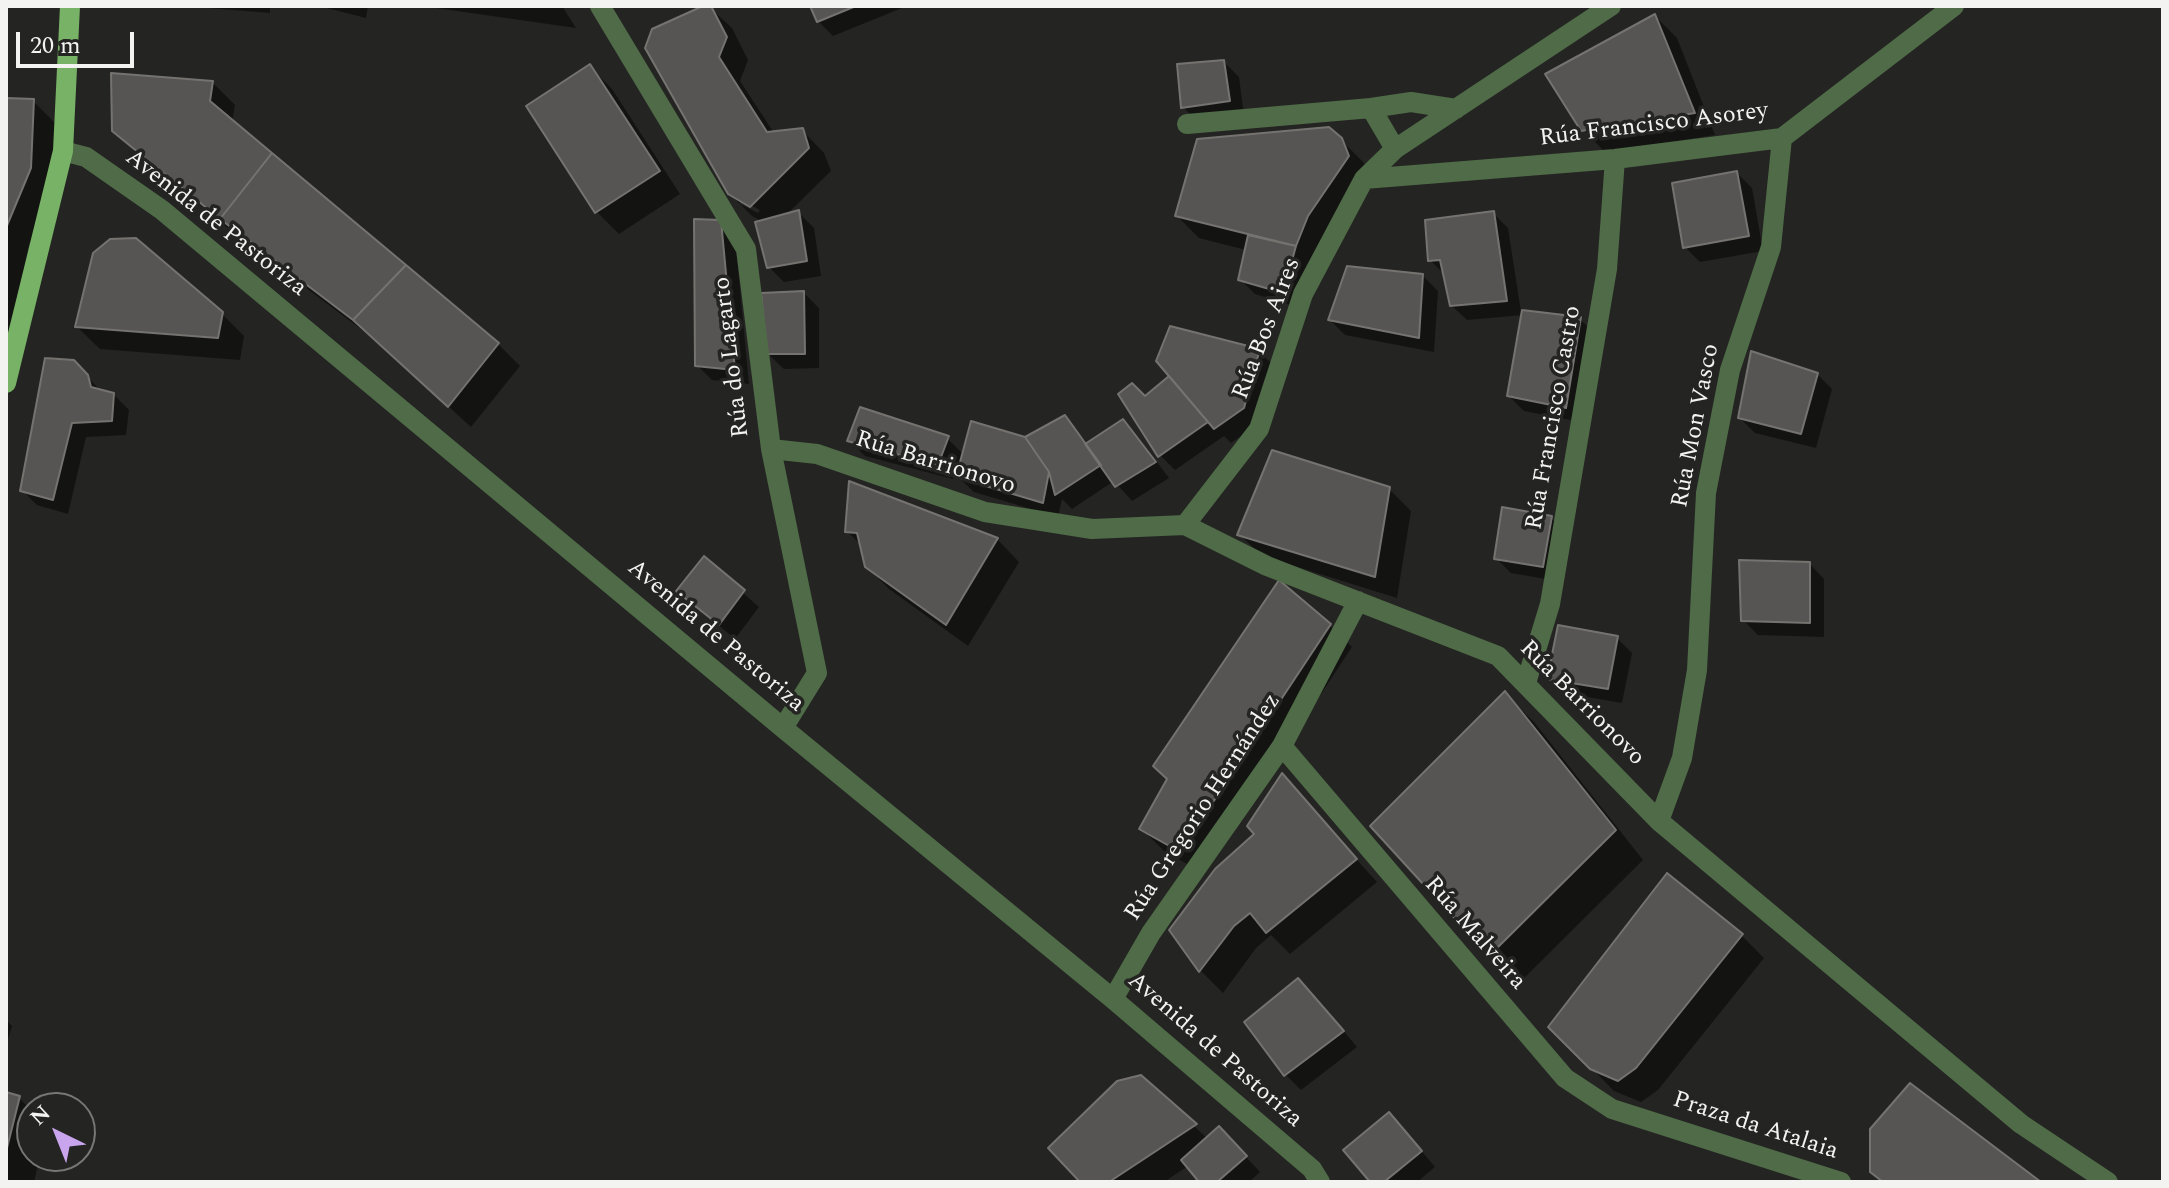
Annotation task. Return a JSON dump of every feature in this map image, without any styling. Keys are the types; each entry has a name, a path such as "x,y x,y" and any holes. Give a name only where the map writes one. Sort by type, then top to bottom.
{"main road":[{"path":"6,383 63,151 70,6"}],"street":[{"name":"Rúa do Lagarto","path":"600,6 746,249 771,449 817,673 783,728"},
{"name":"Rúa Bos Aires","path":"1185,525 1259,429 1303,294 1364,179 1395,149 1611,6"},
{"name":"Rúa Francisco Asorey","path":"1364,179 1615,159 1782,138 1954,6"},
{"path":"1187,124 1411,102 1456,109"},
{"path":"1371,108 1395,149"},
{"name":"Rúa Mon Vasco","path":"1659,821 1682,758 1697,670 1706,493 1730,370 1771,247 1782,138"},
{"name":"Avenida de Pastoriza","path":"63,151 86,157 162,210 1113,999 1312,1169 1320,1182"},
{"name":"Rúa Francisco Castro","path":"1526,683 1550,604 1607,269 1615,159"},
{"name":"Rúa Barrionovo","path":"771,449 817,454 985,512 1092,529 1185,525 1267,566 1498,656 1659,821 2021,1124 2108,1182"},
{"name":"Rúa Gregorio Hernández","path":"1113,999 1151,933 1282,746 1358,601"},
{"name":"Rúa Malveira","path":"1282,746 1565,1078 1612,1109 1653,1122"},
{"name":"Praza da Atalaia","path":"1653,1122 1841,1182"}],"building":[{"path":"703,6 711,6 727,37 719,57 767,132 803,128 809,148 750,207 728,194 645,48 652,29"},
{"path":"810,6 856,6 817,22"},
{"path":"1655,14 1695,113 1581,131 1545,74"},
{"path":"1224,60 1230,101 1181,108 1177,64"},
{"path":"590,64 660,171 595,213 526,106"},
{"path":"111,73 213,81 210,101 272,153 220,219 112,131"},
{"path":"6,98 34,99 31,168 6,228"},
{"path":"1329,127 1342,138 1349,156 1308,216 1296,246 1175,216 1197,139"},
{"path":"272,153 406,265 353,320 220,219"},
{"path":"1737,171 1749,236 1683,248 1672,183"},
{"path":"799,210 807,261 767,268 755,222"},
{"path":"1494,211 1507,301 1450,306 1440,260 1428,261 1425,220"},
{"path":"694,219 721,220 735,370 695,366"},
{"path":"1248,235 1296,246 1283,293 1238,280"},
{"path":"136,238 223,312 218,338 75,327 93,253 110,239"},
{"path":"406,265 499,343 448,407 353,320"},
{"path":"1347,266 1423,274 1419,338 1328,320"},
{"path":"804,291 805,354 767,354 761,293"},
{"path":"1522,310 1581,317 1566,408 1507,396"},
{"path":"1170,326 1260,349 1244,408 1214,429 1156,361"},
{"path":"1751,351 1818,373 1801,434 1738,418"},
{"path":"45,358 74,360 88,375 91,387 114,393 112,421 72,423 53,500 20,491"},
{"path":"1169,376 1208,422 1158,457 1118,394 1132,383 1145,396"},
{"path":"860,407 949,436 938,465 847,441"},
{"path":"1065,415 1101,465 1055,495 1049,472 1025,437"},
{"path":"1123,419 1156,462 1115,487 1085,444"},
{"path":"971,421 1025,437 1049,472 1043,503 956,477"},
{"path":"1272,450 1390,487 1375,577 1237,535"},
{"path":"849,481 998,538 946,625 865,567 857,533 845,532"},
{"path":"1502,507 1552,516 1543,567 1494,559"},
{"path":"704,556 745,590 719,625 676,591"},
{"path":"1739,560 1810,562 1810,623 1741,621"},
{"path":"1279,580 1331,624 1180,852 1139,829 1167,779 1153,766"},
{"path":"1558,625 1618,636 1608,689 1547,679"},
{"path":"1505,691 1616,830 1489,956 1370,826"},
{"path":"1282,773 1357,859 1266,933 1250,913 1234,926 1199,972 1169,930 1215,869 1254,834 1247,826"},
{"path":"1667,873 1743,934 1636,1068 1618,1081 1590,1069 1548,1027"},
{"path":"1298,978 1344,1031 1284,1076 1244,1022"},
{"path":"1141,1075 1197,1124 1109,1182 1080,1182 1048,1148 1117,1081"},
{"path":"1910,1083 2041,1182 1883,1182 1870,1172 1870,1129"},
{"path":"6,1092 16,1095 16,1112 6,1152"},
{"path":"1389,1112 1422,1151 1384,1182 1370,1182 1343,1150"},
{"path":"1219,1126 1247,1156 1217,1182 1199,1182 1181,1160"}]}
